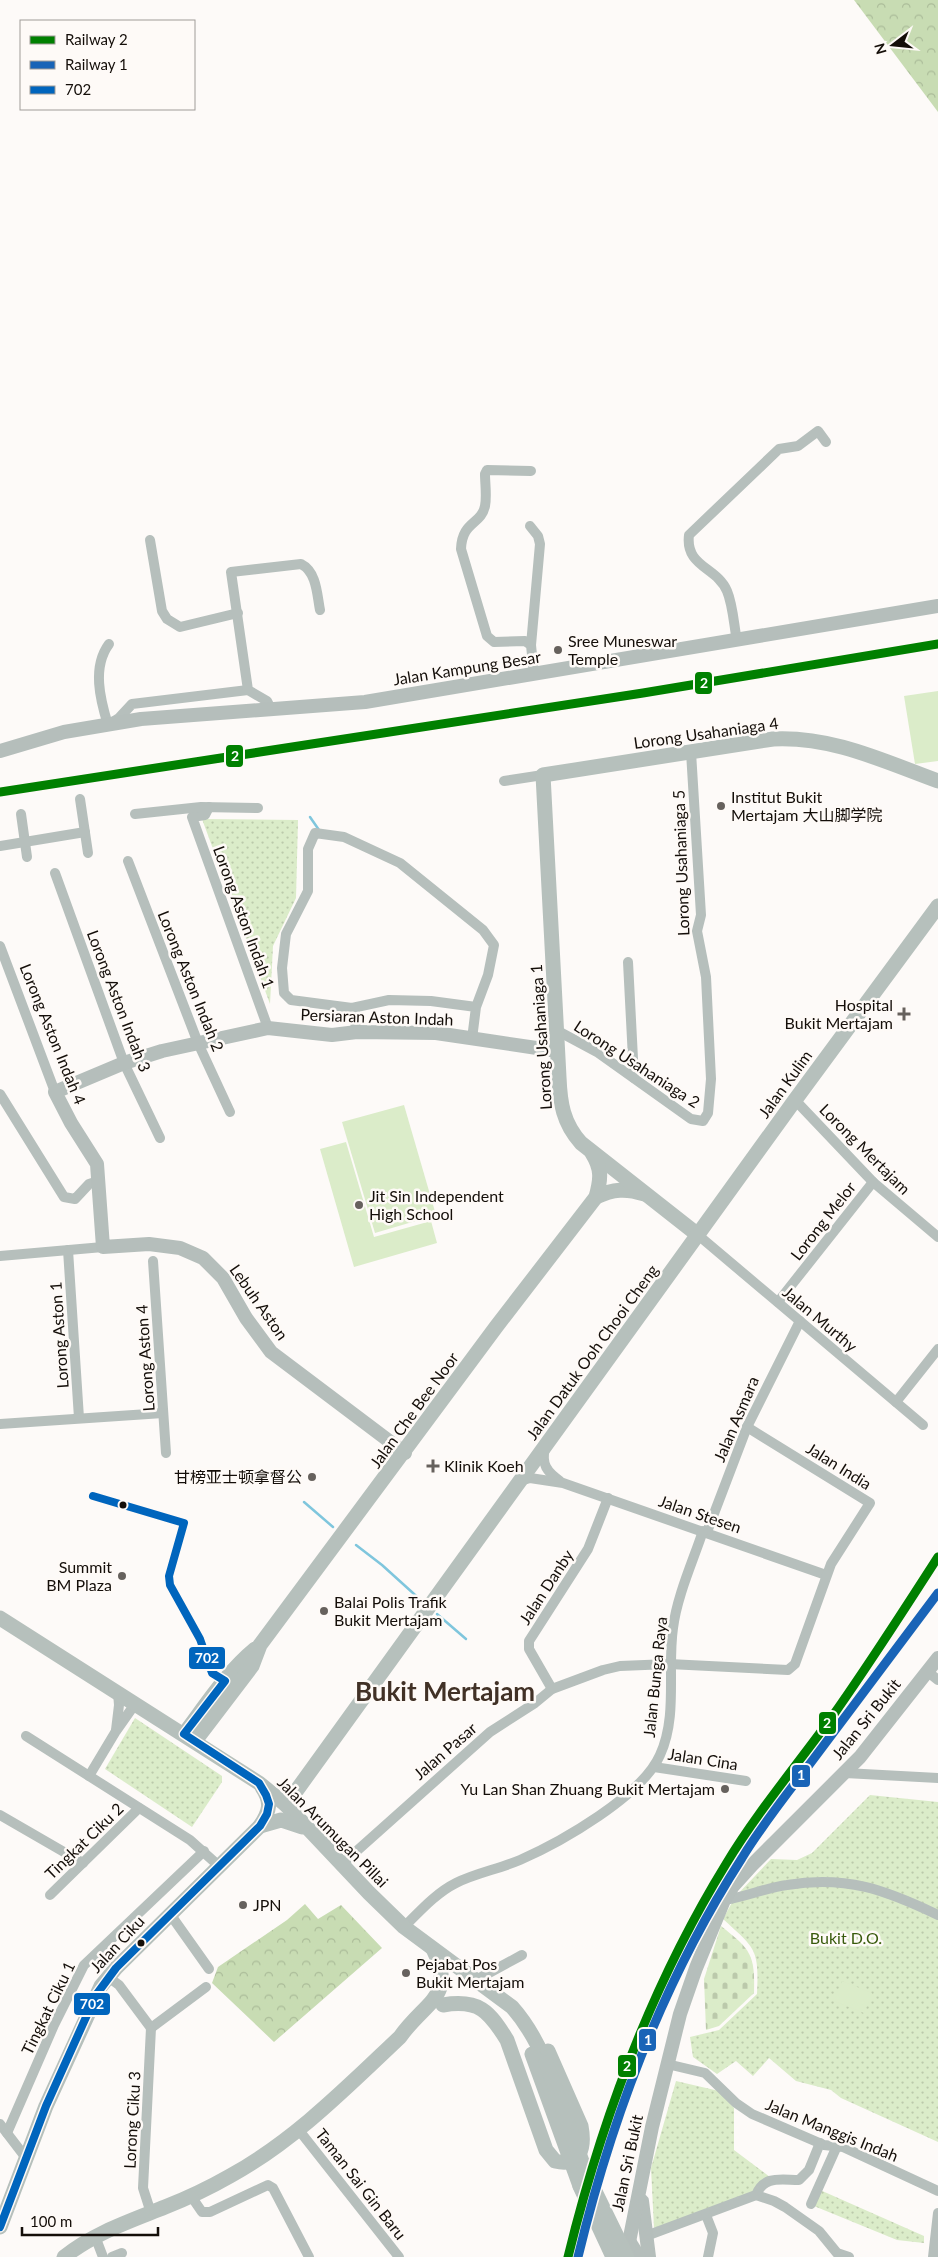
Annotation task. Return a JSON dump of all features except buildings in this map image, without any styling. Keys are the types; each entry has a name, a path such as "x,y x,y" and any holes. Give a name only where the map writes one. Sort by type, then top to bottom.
{"main road":[{"name":"Lorong Usahaniaga 4","path":"543,775 773,739 799,738 824,742 938,781"},
{"name":"Lorong Usahaniaga 1","path":"543,775 557,1051 563,1113 573,1134 590,1150 698,1235"},
{"name":"Jalan Kulim","path":"698,1235 938,906"},
{"path":"590,1150 600,1171 601,1178 596,1197"},
{"path":"596,1197 622,1189 650,1197"},
{"name":"Jalan Che Bee Noor","path":"189,1738 244,1658 260,1645 496,1327 596,1197"},
{"name":"Jalan Datuk Ooh Chooi Cheng","path":"286,1805 698,1235"},
{"name":"Jalan Arumugan Pillai","path":"0,1618 259,1783 286,1805 341,1865 404,1927 476,1980 512,2013"},
{"path":"259,1783 267,1795 270,1806 260,1826"},
{"path":"260,1826 281,1820 306,1828"},
{"name":"Jalan Ciku","path":"2,2219 46,2106 96,1995 108,1977 260,1826"},
{"path":"64,2257 95,2236 191,2196 251,2164 298,2129 400,2037 440,1991 442,1972 433,1949"},
{"path":"443,2005 461,2002 470,2003 480,2008 498,2025 507,2040 546,2150 554,2160 560,2162 574,2160 582,2150 581,2126 534,2022 514,1996 502,1988 476,1980"},
{"path":"400,2037 417,2028 443,2005 462,1994 471,1994 484,1998 526,2022 537,2042 587,2175 626,2257"},
{"path":"512,2013 532,2054 580,2186 613,2257"}],"street":[{"path":"737,641 727,590 717,578 692,556 688,545 689,535 779,449 798,446 818,430 826,442"},
{"path":"531,472 487,470 485,474 486,505 478,519 469,525 462,540 461,549 487,636 494,642 525,641 531,644"},
{"path":"530,526 538,536 540,544 531,644 534,675"},
{"path":"150,540 162,611 167,618 180,627 238,613"},
{"path":"248,690 231,572 302,564 308,567 312,575 320,610"},
{"name":"Jalan Kampung Besar","path":"0,751 64,732 141,719 365,702 938,606"},
{"path":"109,644 104,650 99,685 100,698 108,725 132,704 248,690 267,701 271,710"},
{"name":"Lorong Usahaniaga 5","path":"691,752 701,915 697,931 706,977 711,1079 708,1113 702,1121"},
{"name":"Lorong Usahaniaga 4","path":"504,781 543,775"},
{"path":"80,799 88,853"},
{"path":"135,814 209,807 258,808"},
{"name":"Lorong Aston Indah 1","path":"209,807 206,815 192,817 268,1028"},
{"path":"21,814 27,857"},
{"path":"0,846 85,832"},
{"path":"472,1039 476,1007 488,975 494,945 483,930 400,863 344,837 315,833 308,849 308,891 286,934 282,968 284,993 291,1000 352,1008 389,1000 431,1001 476,1007"},
{"name":"Lorong Aston Indah 2","path":"128,861 198,1043 230,1112"},
{"name":"Lorong Aston Indah 3","path":"55,873 124,1063 160,1138"},
{"name":"Lorong Aston Indah 4","path":"0,946 2,962 55,1092 71,1123 97,1164 103,1247"},
{"path":"628,962 634,1078"},
{"path":"352,1008 357,1032"},
{"name":"Persiaran Aston Indah","path":"55,1092 124,1063 162,1051 268,1028 332,1036 357,1032 436,1033 557,1051"},
{"name":"Lorong Usahaniaga 2","path":"556,1030 597,1052 691,1119 702,1121"},
{"path":"0,1094 3,1104 64,1197 75,1199 89,1184 98,1182"},
{"name":"Lorong Mertajam","path":"796,1100 873,1182 938,1237"},
{"name":"Lorong Melor","path":"778,1302 873,1182"},
{"name":"Jalan Murthy","path":"698,1235 924,1425"},
{"name":"Lebuh Aston","path":"0,1256 149,1244 180,1248 203,1258 223,1278 246,1318 271,1352 404,1453"},
{"name":"Lorong Aston 1","path":"68,1250 79,1418"},
{"name":"Lorong Aston 4","path":"153,1261 166,1453"},
{"name":"Jalan Asmara","path":"705,1531 747,1427 800,1321"},
{"path":"896,1402 938,1349"},
{"path":"0,1424 164,1412"},
{"name":"Jalan India","path":"747,1427 870,1503 830,1564 826,1575"},
{"name":"Jalan Stesen","path":"545,1447 542,1458 544,1464 551,1474 563,1483"},
{"name":"Jalan Stesen","path":"520,1481 530,1478 563,1483 705,1531 826,1575"},
{"name":"Jalan Danby","path":"552,1689 529,1650 529,1640 588,1549 608,1498"},
{"name":"Jalan Bunga Raya","path":"404,1927 436,1896 454,1884 519,1860 552,1844 627,1795 643,1781 654,1766 667,1734 670,1709 669,1664 673,1625 705,1531"},
{"name":"Jalan Pasar","path":"341,1865 490,1732 535,1703 552,1689 603,1670 620,1666 669,1664 788,1670 795,1664 799,1656 826,1575"},
{"name":"Jalan Sri Bukit","path":"626,2257 667,2064 696,1968 724,1900 733,1886 752,1865 845,1773 933,1676 938,1658"},
{"path":"116,1731 119,1705 118,1692"},
{"path":"89,1776 135,1704"},
{"path":"26,1736 204,1851 219,1866"},
{"name":"Jalan Cina","path":"654,1766 746,1781"},
{"path":"845,1773 938,1778"},
{"name":"Tingkat Ciku 2","path":"50,1895 139,1808"},
{"path":"0,1815 83,1863"},
{"name":"Tingkat Ciku 1","path":"7,2133 54,2024 84,1965 204,1851"},
{"path":"724,1900 788,1884 839,1882 894,1894 938,1915"},
{"path":"170,1914 209,1969"},
{"path":"476,1980 522,1955"},
{"path":"108,1977 119,1985 151,2028 206,1987"},
{"name":"Lorong Ciku 3","path":"151,2028 143,2188 151,2213"},
{"name":"Jalan Manggis Indah","path":"667,2064 704,2073 736,2103 752,2114 820,2143 843,2147 938,2191"},
{"path":"0,2124 26,2158"},
{"name":"Taman Sai Gin Baru","path":"298,2129 399,2257"},
{"path":"756,2195 758,2189 766,2182 782,2179 799,2180 809,2170 820,2143"},
{"path":"811,2204 837,2146"},
{"path":"641,2183 649,2257"},
{"path":"191,2196 202,2212 210,2212 268,2185 273,2188 309,2257"},
{"path":"646,2236 756,2195 785,2207 819,2231 837,2255 849,2257"},
{"path":"933,2257 938,2213"},
{"path":"706,2215 713,2233 708,2257"},
{"path":"95,2236 104,2257"},
{"path":"629,2241 639,2257"}],"green space":[{"path":"854,0 938,0 938,112"},
{"path":"938,691 938,761 915,764 904,696"},
{"path":"202,819 298,820 296,898 273,946 270,1004"},
{"path":"404,1105 436,1215 375,1233 342,1122"},
{"path":"346,1142 374,1237 431,1221 437,1243 354,1267 320,1149"},
{"path":"135,1718 222,1776 222,1782 192,1827 105,1769"},
{"name":"Bukit D.O.","path":"870,1795 938,1802 938,2142 841,2098 831,2090 796,2081 769,2058 753,2076 736,2061 717,2074 693,2057 690,2037 719,2030 757,1994 757,1968 753,1951 743,1937 723,1919 735,1897 771,1859 797,1860 812,1853"},
{"path":"305,1904 318,1919 341,1905 382,1948 274,2042 212,1983 218,1967 287,1920"},
{"path":"721,1926 745,1947 749,1954 752,1961 754,1993 719,2026 706,2030 704,1979"},
{"path":"842,1981 872,1993 864,2013 834,2001"},
{"path":"676,2081 719,2091 734,2108 734,2150 770,2177 755,2193 654,2228 651,2168"},
{"path":"820,2190 924,2236 924,2243 897,2240 814,2206"}],"waterway":[{"path":"310,817 319,830"},
{"path":"304,1502 333,1527"},
{"path":"356,1545 382,1565 424,1603"},
{"path":"437,1614 466,1639"}],"railway":[{"path":"911,1636 938,1600"}],"rail line":[{"name":"2","path":"0,792 643,693 938,644"},
{"name":"2","path":"568,2257 581,2205 613,2104 652,2005 674,1957 738,1844 847,1695 938,1557"},
{"name":"1","path":"578,2257 607,2152 624,2101 664,2001 688,1952 714,1905 766,1822 938,1593"}],"transit line":[{"name":"702","path":"0,2227 46,2106 96,1995 116,1968 260,1826 267,1814 269,1804 259,1783 184,1734 225,1681 212,1673 200,1639 170,1585 169,1576 184,1523 93,1496"}],"place":[{"name":"Sree Muneswar Temple","path":"558,650"},
{"name":"Institut Bukit Mertajam 大山脚学院","path":"721,806"},
{"name":"Hospital Bukit Mertajam","path":"904,1014"},
{"name":"Jit Sin Independent High School","path":"359,1205"},
{"name":"Klinik Koeh","path":"433,1466"},
{"name":"甘榜亚士顿拿督公","path":"312,1477"},
{"name":"Summit BM Plaza","path":"122,1576"},
{"name":"Balai Polis Trafik Bukit Mertajam","path":"324,1611"},
{"name":"Yu Lan Shan Zhuang Bukit Mertajam","path":"725,1789"},
{"name":"JPN","path":"243,1905"},
{"name":"Pejabat Pos Bukit Mertajam","path":"406,1973"}],"district":[{"name":"Bukit Mertajam","path":"445,1692"}]}
